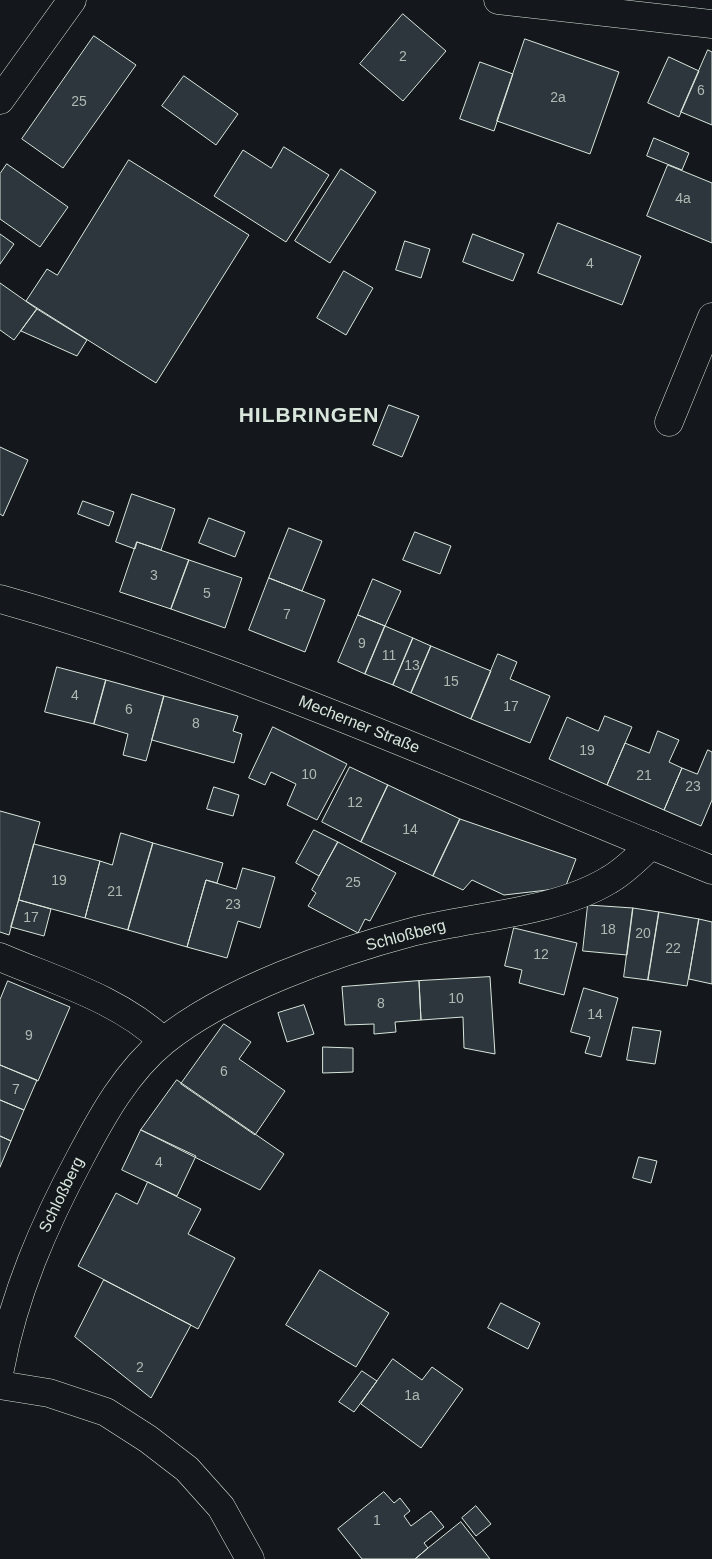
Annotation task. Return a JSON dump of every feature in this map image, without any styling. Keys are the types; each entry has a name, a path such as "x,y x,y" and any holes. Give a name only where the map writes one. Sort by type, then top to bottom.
{"street":[{"path":"0,100 72,0"},
{"path":"498,0 712,24"},
{"path":"669,422 712,317"},
{"name":"Mecherner Straße","path":"0,599 72,619 290,697 712,870"},
{"name":"Schloßberg","path":"0,1369 5,1339 21,1286 51,1212 99,1121 138,1066 163,1041 196,1017 256,988 330,956 412,932 560,901 608,881 627,868 651,845"},
{"path":"0,957 125,1011 145,1024 163,1041"},
{"path":"0,1385 49,1393 106,1412 148,1439 187,1468 221,1507 250,1559"}],"building":[{"path":"403,14 446,51 403,101 360,64"},
{"path":"94,36 136,65 63,168 22,139"},
{"path":"525,39 619,72 590,154 497,121"},
{"path":"708,50 712,52 712,125 681,112"},
{"path":"669,57 699,71 679,117 648,103"},
{"path":"480,62 513,74 494,131 460,119"},
{"path":"184,76 238,114 216,145 162,106"},
{"path":"654,138 689,153 682,170 647,156"},
{"path":"284,147 329,175 286,242 214,196 243,150 271,168"},
{"path":"129,160 249,235 156,383 26,301 47,269 57,275"},
{"path":"7,164 68,207 40,247 0,219 0,174"},
{"path":"668,165 712,183 712,243 647,216"},
{"path":"341,169 376,192 330,263 295,241"},
{"path":"558,223 641,256 622,305 538,273"},
{"path":"0,234 14,244 0,264"},
{"path":"473,234 524,254 513,281 463,262"},
{"path":"405,241 430,249 421,278 396,270"},
{"path":"344,271 373,288 346,335 317,318"},
{"path":"0,283 37,309 14,340 0,330"},
{"path":"37,309 87,340 77,356 21,331"},
{"path":"389,405 419,416 402,457 373,445"},
{"path":"0,447 28,460 3,516 0,514"},
{"path":"132,494 175,509 161,550 137,542 135,549 116,542"},
{"path":"83,501 114,512 109,526 78,514"},
{"path":"209,518 245,532 235,557 199,543"},
{"path":"289,528 322,541 302,591 269,578"},
{"path":"415,532 451,546 440,574 403,560"},
{"path":"137,542 189,560 171,609 120,592"},
{"path":"189,560 242,578 225,628 171,609"},
{"path":"269,578 325,600 305,652 249,630"},
{"path":"373,579 401,591 385,626 358,615"},
{"path":"358,615 385,626 365,674 338,662"},
{"path":"385,626 413,638 393,685 365,674"},
{"path":"413,638 431,646 411,693 393,685"},
{"path":"431,646 491,671 471,719 411,693"},
{"path":"498,654 517,662 510,679 550,696 530,743 471,719"},
{"path":"57,667 106,680 94,724 45,712"},
{"path":"106,680 164,696 146,761 123,755 128,734 94,724"},
{"path":"164,696 238,716 233,731 242,734 234,763 152,740"},
{"path":"605,716 632,727 607,785 549,759 567,717 598,731"},
{"path":"273,727 347,764 317,820 287,805 296,784 271,772 265,785 249,778"},
{"path":"658,731 679,740 669,762 682,768 664,810 607,785 625,743 649,753"},
{"path":"708,750 712,752 712,800 701,826 664,810 682,768 697,774"},
{"path":"350,767 388,785 361,842 322,822"},
{"path":"388,785 460,819 433,876 361,842"},
{"path":"214,787 239,795 233,816 207,809"},
{"path":"0,811 40,822 9,935 0,932"},
{"path":"460,819 576,859 565,888 504,895 472,880 463,890 433,876"},
{"path":"314,830 338,842 319,876 296,863"},
{"path":"121,833 153,843 128,930 85,918 100,861 112,865"},
{"path":"338,842 396,873 370,921 365,919 358,933 308,906 316,893 312,890"},
{"path":"153,843 223,863 217,883 206,880 187,947 128,930"},
{"path":"34,844 100,861 85,918 19,900"},
{"path":"243,868 275,877 260,928 238,921 227,958 187,947 206,880 236,889"},
{"path":"19,900 51,909 44,936 11,927"},
{"path":"588,905 633,908 627,955 583,951"},
{"path":"633,908 659,912 648,980 624,977"},
{"path":"659,912 699,919 687,986 648,980"},
{"path":"699,919 712,922 712,984 689,979"},
{"path":"514,928 577,943 564,995 519,983 522,970 505,966"},
{"path":"490,977 495,1054 464,1048 463,1017 421,1020 419,981"},
{"path":"8,981 70,1007 38,1081 0,1065 0,1000"},
{"path":"419,981 421,1020 395,1022 396,1032 374,1034 374,1024 345,1025 342,987"},
{"path":"584,988 618,998 601,1057 585,1053 590,1037 571,1032"},
{"path":"304,1005 314,1034 287,1042 278,1013"},
{"path":"224,1024 251,1042 239,1059 285,1091 255,1135 181,1084"},
{"path":"633,1027 661,1031 655,1064 627,1060"},
{"path":"323,1047 353,1048 353,1072 323,1073"},
{"path":"0,1065 37,1080 24,1110 0,1100"},
{"path":"177,1080 284,1154 260,1190 141,1130"},
{"path":"0,1100 24,1110 11,1141 0,1136"},
{"path":"141,1130 196,1156 177,1196 122,1170"},
{"path":"0,1136 11,1141 0,1167"},
{"path":"639,1157 657,1161 651,1183 633,1178"},
{"path":"148,1182 201,1209 188,1234 235,1258 198,1329 78,1266 116,1193 137,1204"},
{"path":"320,1270 389,1313 356,1367 286,1325"},
{"path":"104,1280 191,1325 151,1398 75,1337"},
{"path":"501,1303 540,1323 528,1349 488,1328"},
{"path":"393,1359 422,1380 432,1367 463,1389 421,1448 361,1404"},
{"path":"362,1371 377,1381 354,1412 339,1402"},
{"path":"384,1492 394,1503 400,1498 410,1511 404,1516 411,1526 431,1511 444,1527 424,1543 428,1548 415,1559 362,1559 338,1529"},
{"path":"476,1506 491,1524 476,1536 462,1518"},
{"path":"461,1522 490,1559 415,1559 428,1548"}],"district":[{"name":"HILBRINGEN","path":"309,416"}]}
